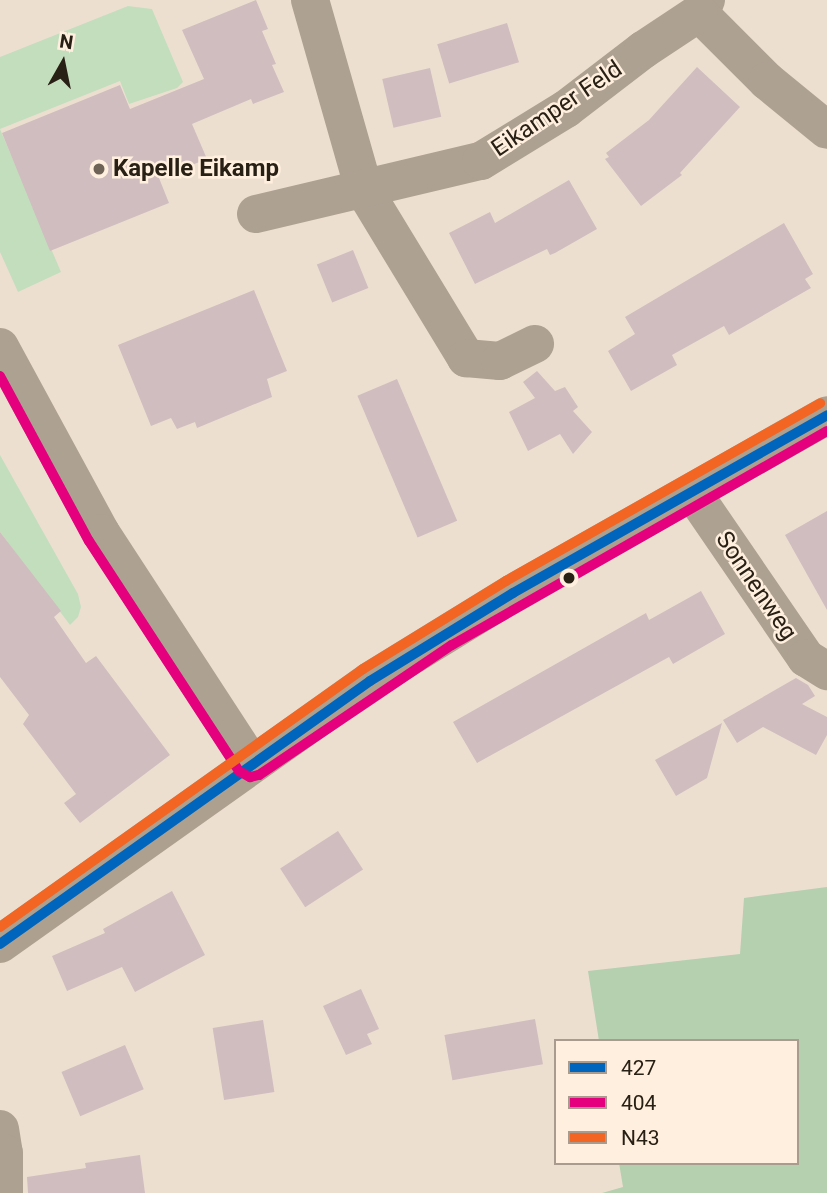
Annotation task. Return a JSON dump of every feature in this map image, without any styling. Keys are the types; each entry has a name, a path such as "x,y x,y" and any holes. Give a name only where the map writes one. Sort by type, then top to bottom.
{"main road":[{"path":"0,944 106,872 251,763 445,633 827,415"}],"street":[{"path":"310,0 363,190 466,358 500,361 535,344"},
{"path":"702,6 767,81 827,130"},
{"name":"Eikamper Feld","path":"256,214 481,161 566,109 702,6"},
{"path":"0,347 101,533 251,763"},
{"name":"Sonnenweg","path":"693,493 806,658 827,670"},
{"path":"0,1129 4,1153 4,1193"}],"green space":[{"path":"128,6 152,9 183,82 177,88 129,104 120,81 0,129 0,57"},
{"path":"0,129 61,272 18,292 0,252"},
{"path":"0,455 78,594 81,607 78,617 70,625 0,532"},
{"path":"827,887 827,1193 602,1193 623,1187 619,1165 799,1165 799,1039 599,1039 588,971 740,954 744,898"}],"building":[{"name":"Kapelle Eikamp","path":"256,0 268,29 262,31 276,64 272,65 284,92 253,104 251,99 192,124 207,159 159,178 169,203 50,251 2,133 120,85 130,109 204,79 182,30"},
{"path":"507,23 519,62 449,84 437,44"},
{"path":"697,67 740,107 680,173 682,175 641,206 605,159 609,157 606,153 649,120"},
{"path":"430,68 441,117 394,128 382,79"},
{"path":"569,180 597,229 555,253 550,255 547,249 475,284 449,233 490,212 495,223"},
{"path":"784,223 813,274 805,279 811,288 729,335 724,326 672,355 677,365 631,391 608,351 635,334 625,317"},
{"path":"353,250 368,288 332,303 317,265"},
{"path":"254,290 287,371 267,379 272,397 197,428 195,422 177,429 171,418 151,426 118,345"},
{"path":"537,371 555,391 565,387 578,407 573,411 592,432 573,454 560,434 528,451 509,412 535,398 523,382"},
{"path":"397,379 457,521 418,538 357,396"},
{"path":"827,511 827,610 785,535"},
{"path":"0,532 61,611 54,617 86,663 96,656 170,755 80,823 64,803 76,794 23,724 29,715 0,677"},
{"path":"701,591 725,634 673,664 669,657 477,763 453,722 646,613 649,620"},
{"path":"796,678 808,685 815,696 802,704 827,717 827,735 816,755 763,727 737,743 723,720"},
{"path":"722,723 707,778 676,796 655,760"},
{"path":"338,831 363,870 305,907 280,869"},
{"path":"172,891 205,955 135,992 122,967 67,991 52,956 105,933 103,929"},
{"path":"361,989 379,1029 367,1034 372,1044 346,1055 323,1006"},
{"path":"535,1019 543,1064 452,1080 444,1035"},
{"path":"263,1020 274,1092 224,1100 213,1028"},
{"path":"125,1045 144,1089 80,1116 61,1072"},
{"path":"140,1155 145,1193 28,1193 27,1177 86,1168 85,1163"}],"transit line":[{"name":"404","path":"0,376 89,541 239,771 250,777 259,775 452,645 827,431"},
{"name":"N43","path":"0,927 363,669 506,581 820,403"},
{"name":"427","path":"0,944 370,681 513,593 827,415"}],"place":[{"name":"Kapelle Eikamp","path":"99,169"}]}
